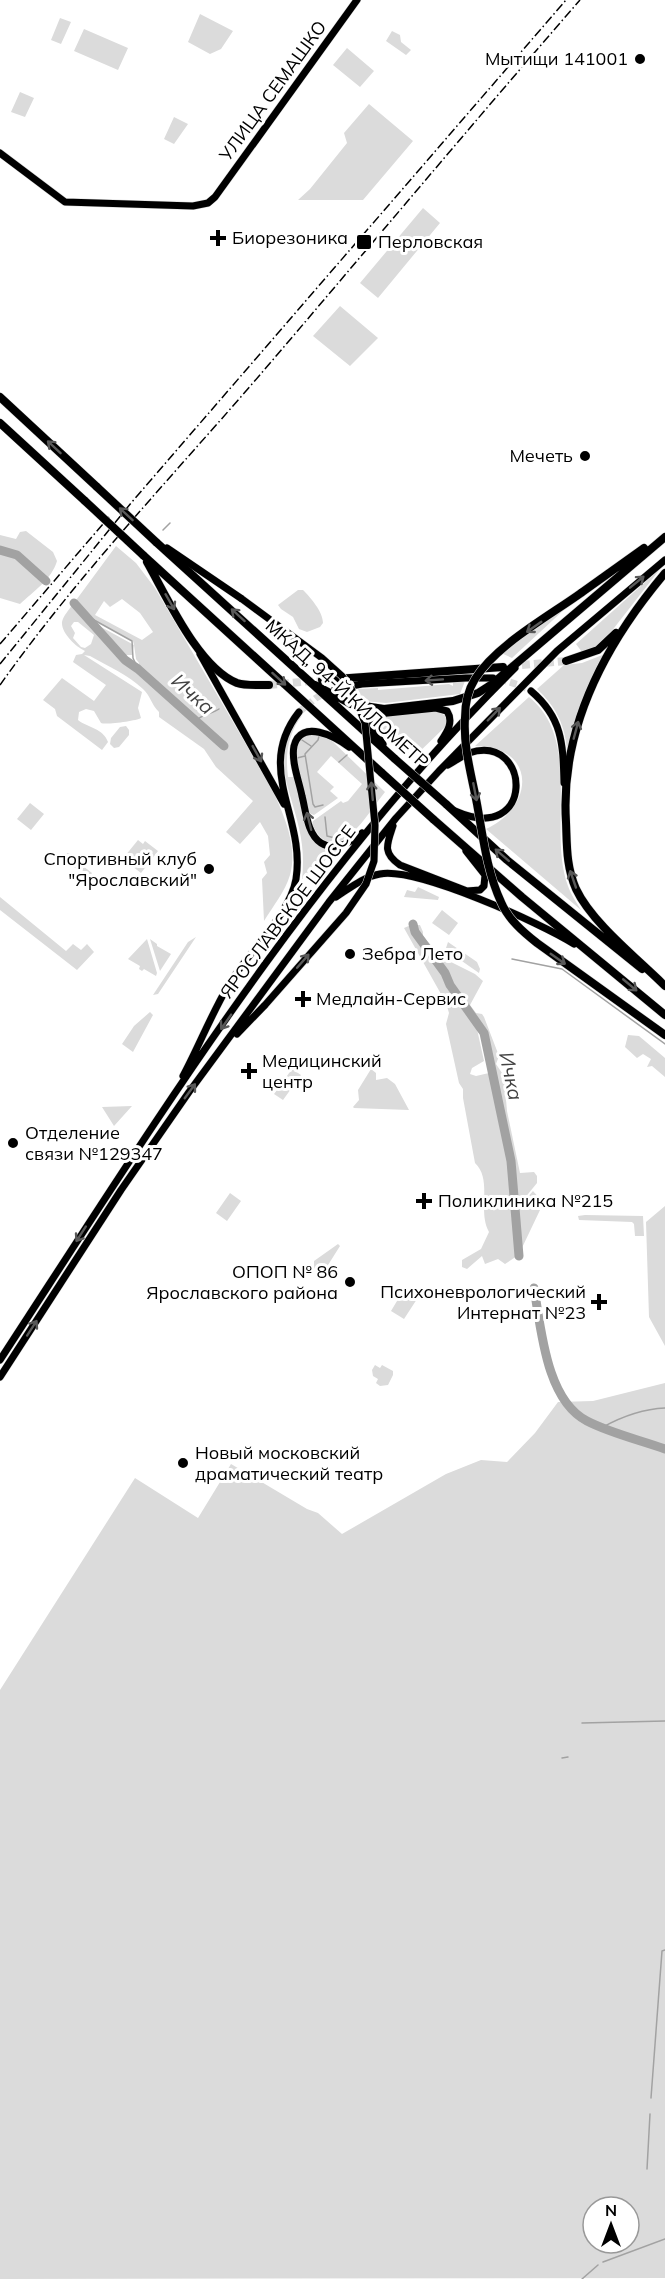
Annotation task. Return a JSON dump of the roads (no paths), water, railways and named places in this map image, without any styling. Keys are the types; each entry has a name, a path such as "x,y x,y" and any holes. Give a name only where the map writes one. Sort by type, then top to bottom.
{"highway":[{"name":"МКАД, 94-Й КИЛОМЕТР","path":"0,397 156,542 319,682 392,756 507,860 665,987"},
{"name":"МКАД, 94-Й КИЛОМЕТР","path":"0,423 458,842 665,1015"},
{"path":"665,535 505,647 482,669 474,681 466,706 465,728 467,753 489,865 501,903 508,916 537,943 665,1035"},
{"name":"ЯРОСЛАВСКОЕ ШОССЕ","path":"547,638 665,535"},
{"path":"143,555 197,648 210,664 239,683 269,685"},
{"path":"665,573 635,613 598,671 581,711 568,769 565,816 568,864 580,896 605,928 665,987"},
{"path":"566,661 598,650 635,613"},
{"path":"319,682 351,704 362,707 384,709 453,701 472,696 492,684 547,638"},
{"path":"319,682 503,667"}],"main road":[{"name":"УЛИЦА СЕМАШКО","path":"0,153 59,200 71,204 193,206 212,200 357,0"},
{"path":"156,542 242,598 322,658 342,676 351,688 365,723 375,825 374,861 366,884 346,913 265,1005 218,1053"},
{"name":"ЯРОСЛАВСКОЕ ШОССЕ","path":"0,1377 121,1190 218,1053 329,902 396,818 557,651 665,560"},
{"name":"ЯРОСЛАВСКОЕ ШОССЕ","path":"0,1360 112,1185 290,931 373,823 429,759 489,694 547,638"},
{"path":"197,648 278,792 291,820"},
{"path":"335,689 362,684 493,678"},
{"path":"531,691 550,710 561,735 565,816"},
{"path":"392,756 372,728 373,718 378,714 442,708 449,715 450,725 429,759"},
{"path":"171,1099 228,985 287,903 294,887 297,866 295,833 281,780 280,754 286,731 299,712"},
{"path":"373,765 327,733 305,734 300,737 294,748 296,768 311,831 320,842 326,845 342,845 352,842 373,823"},
{"path":"439,771 470,753 480,751 499,754 513,767 516,777 515,797 503,814 482,820 468,817 448,807"},
{"path":"396,818 387,847 388,855 393,860 400,865 467,891 480,890 484,886 484,875 458,842"},
{"path":"329,902 366,878 379,874 401,873 487,903 543,926 598,959"}],"waterway":[{"path":"163,530 170,523"},
{"name":"Ичка","path":"0,550 17,555 46,581"},
{"name":"Ичка","path":"74,603 125,660 224,746"},
{"name":"Ичка","path":"85,615 132,641 133,658 138,669"},
{"path":"196,721 219,709"},
{"path":"319,736 305,754 313,804 315,807 323,805"},
{"path":"302,740 311,746"},
{"path":"339,762 347,755"},
{"path":"297,758 305,756"},
{"path":"325,817 327,836 339,839 338,841"},
{"name":"Ичка","path":"413,924 415,932 484,1033 511,1161 519,1256"},
{"path":"512,959 562,969 665,1044"},
{"name":"Ичка","path":"534,1288 548,1362 562,1397 573,1411 587,1421 615,1433 665,1449"},
{"path":"603,1427 633,1414 665,1408"},
{"path":"582,1723 665,1721"},
{"path":"562,1758 568,1757"},
{"path":"651,2098 662,1951 665,1950"},
{"path":"647,2169 650,2114"},
{"path":"603,2262 665,2239"},
{"path":"582,2279 598,2265"}],"tunnel":[{"path":"510,666 566,661"},
{"path":"500,679 531,691"},
{"path":"269,685 322,680"},
{"path":"299,712 327,692"}],"railway":[{"path":"0,664 131,503 566,0"},
{"path":"0,685 93,566 259,376 580,0"},
{"path":"0,644 109,517"}],"place":[{"name":"Мытищи 141001","path":"640,59"},
{"name":"Биорезоника","path":"218,238"},
{"name":"Перловская","path":"364,242"},
{"name":"Мечеть","path":"585,456"},
{"name":"Спортивный клуб \"Ярославский\"","path":"209,869"},
{"name":"Зебра Лето","path":"350,954"},
{"name":"Медлайн-Сервис","path":"303,999"},
{"name":"Медицинский центр","path":"249,1071"},
{"name":"Отделение связи №129347","path":"13,1143"},
{"name":"Поликлиника №215","path":"424,1201"},
{"name":"ОПОП № 86 Ярославского района","path":"350,1282"},
{"name":"Психоневрологический Интернат №23","path":"599,1302"},
{"name":"Новый московский драматический театр","path":"183,1463"}]}
